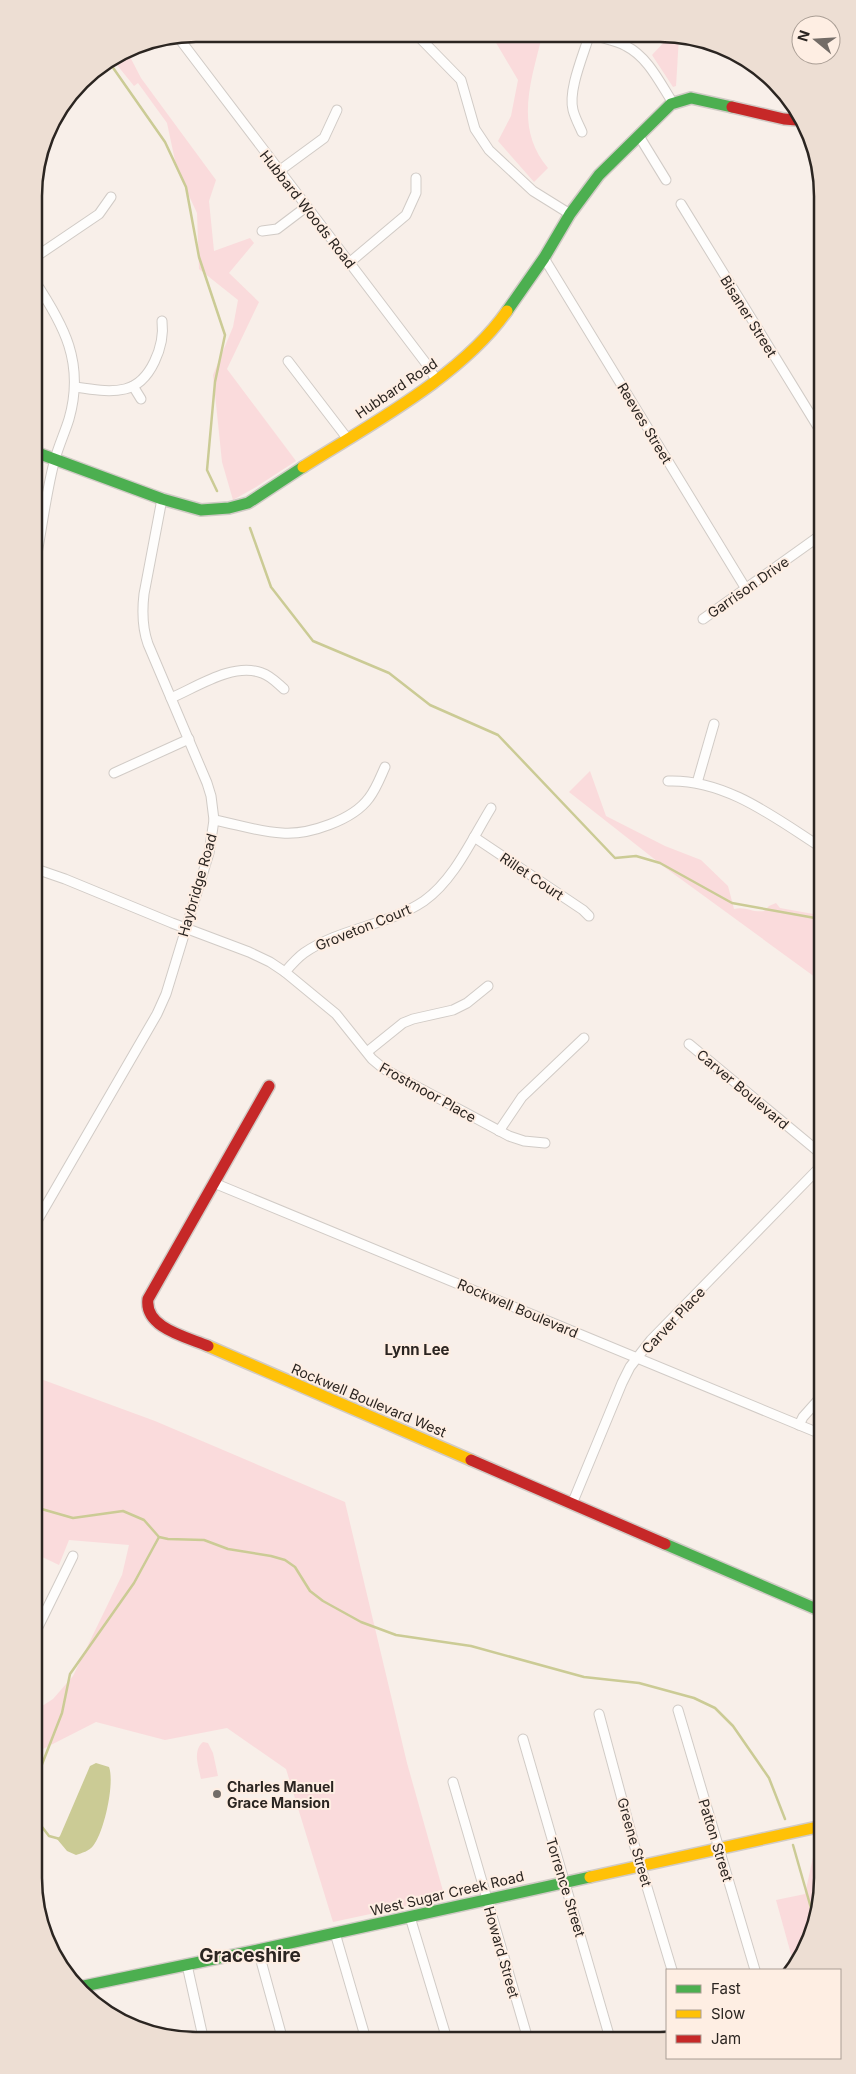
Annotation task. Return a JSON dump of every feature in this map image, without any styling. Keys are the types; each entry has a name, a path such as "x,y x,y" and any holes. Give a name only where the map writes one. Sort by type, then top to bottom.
{"main road":[{"path":"673,103 691,98 793,120"},
{"name":"Hubbard Road","path":"43,455 162,499 201,510 228,508 248,503 437,381 494,330 544,258 570,214 599,175 673,103"},
{"name":"Rockwell Boulevard West","path":"269,1086 148,1299 147,1310 154,1321 168,1329 813,1608"},
{"name":"West Sugar Creek Road","path":"87,1985 258,1950 813,1828"}],"street":[{"path":"424,42 462,80 475,129 489,150 533,191 570,214"},
{"path":"582,132 574,116 572,102 587,42"},
{"path":"618,42 635,51 649,66 673,103"},
{"name":"Hubbard Woods Road","path":"183,43 425,362 437,381"},
{"path":"279,171 324,138 337,110"},
{"path":"639,136 666,180"},
{"path":"349,263 406,215 416,193 416,178"},
{"path":"43,252 99,214 111,197"},
{"name":"Bisaner Street","path":"681,204 814,420"},
{"path":"262,231 270,231 285,224 306,207"},
{"name":"Reeves Street","path":"544,258 746,588"},
{"path":"43,293 57,314 68,340 75,387 69,419 55,459 43,522"},
{"path":"75,387 109,390 133,386 155,360 162,340 162,321"},
{"path":"288,361 347,438"},
{"path":"133,386 141,399"},
{"name":"Haybridge Road","path":"43,1211 157,1014 166,994 209,853 214,820 209,789 148,644 143,621 144,594 162,499"},
{"name":"Garrison Drive","path":"703,619 814,540"},
{"path":"171,698 225,674 240,670 262,673 284,689"},
{"path":"697,783 714,724"},
{"path":"114,772 189,739"},
{"path":"214,820 281,833 303,832 349,816 357,811 370,797 385,767"},
{"path":"668,781 697,783 730,794 755,806 814,843"},
{"name":"Groveton Court","path":"285,972 302,954 318,944 406,912 424,901 446,880 491,808"},
{"name":"Rillet Court","path":"474,837 583,910 589,916"},
{"name":"Frostmoor Place","path":"43,872 65,879 258,956 285,972 336,1014 384,1070 499,1131 524,1141 545,1143"},
{"path":"367,1052 403,1023 413,1018 453,1010 466,1003 488,986"},
{"path":"499,1131 522,1097 584,1038"},
{"name":"Carver Boulevard","path":"689,1044 813,1148"},
{"name":"Carver Place","path":"572,1504 630,1367 651,1340 813,1173"},
{"name":"Rockwell Boulevard","path":"214,1183 813,1431"},
{"path":"798,1425 813,1406"},
{"path":"43,1617 73,1556"},
{"name":"Patton Street","path":"678,1710 755,1969"},
{"name":"Greene Street","path":"599,1714 672,1969"},
{"name":"Torrence Street","path":"523,1739 608,2032"},
{"name":"Howard Street","path":"453,1782 526,2032"},
{"path":"410,1917 445,2032"},
{"path":"335,1933 364,2032"},
{"path":"258,1950 281,2032"},
{"path":"187,1965 202,2032"}],"shaded area":[{"path":"496,42 541,42 530,87 528,121 531,137 538,153 548,168 534,182 498,141 511,116 518,80"},
{"path":"664,42 679,44 676,86 673,87 652,55"},
{"path":"130,57 141,78 216,180 209,201 214,251 250,238 254,243 229,273 259,302 227,369 296,461 233,500 222,462 213,375 233,327 238,300 199,269 197,213 177,170 167,123 138,83 134,86 117,65"},
{"path":"590,771 606,816 665,846 701,860 728,886 734,909 742,908 764,911 776,903 780,908 814,914 814,976 667,869 569,792"},
{"path":"43,1380 155,1421 345,1502 407,1763 445,1898 333,1922 286,1769 227,1728 165,1740 96,1722 43,1749 43,1705 53,1699 73,1676 122,1575 129,1545 69,1540 59,1565 43,1557"},
{"path":"203,1742 208,1743 213,1753 218,1776 201,1779 197,1754"},
{"path":"96,1763 109,1767 111,1784 107,1808 97,1840 87,1851 76,1855 67,1851 57,1839 90,1766"},
{"path":"813,1857 813,1887 808,1917 802,1936 792,1956 776,1900 805,1894"}],"waterway":[{"path":"113,67 165,142 186,187 199,257 225,335 215,382 207,470 217,491"},
{"path":"250,528 271,587 313,641 389,673 430,705 498,735 615,858 636,856 660,863 732,903 814,918"},
{"path":"43,1509 73,1518 123,1511 144,1520 159,1537 204,1540 228,1549 285,1560 295,1567 310,1591 323,1601 361,1622 396,1635 471,1646 584,1677 639,1683 694,1698 715,1708 733,1726 769,1778 785,1819"},
{"path":"43,1762 62,1713 70,1674 134,1583 159,1537"},
{"path":"43,1828 49,1836 60,1839"},
{"path":"793,1845 810,1906"}],"traffic: fast":[{"path":"507,311 544,258 570,214 599,175 671,104 691,98 732,107"},
{"path":"43,455 162,499 201,510 229,508 248,503 303,467"},
{"path":"665,1544 813,1608"},
{"path":"87,1985 590,1877"}],"traffic: slow":[{"path":"303,467 413,398 440,378 488,335 507,311"},
{"path":"208,1346 471,1460"},
{"path":"590,1877 813,1828"}],"traffic: jam":[{"path":"732,107 793,120"},
{"path":"208,1346 179,1335 160,1324 153,1317 149,1309 148,1299 269,1086"},
{"path":"471,1460 665,1544"}],"place":[{"name":"Charles Manuel Grace Mansion","path":"217,1794"}],"district":[{"name":"Lynn Lee","path":"417,1349"},
{"name":"Graceshire","path":"250,1955"}]}
